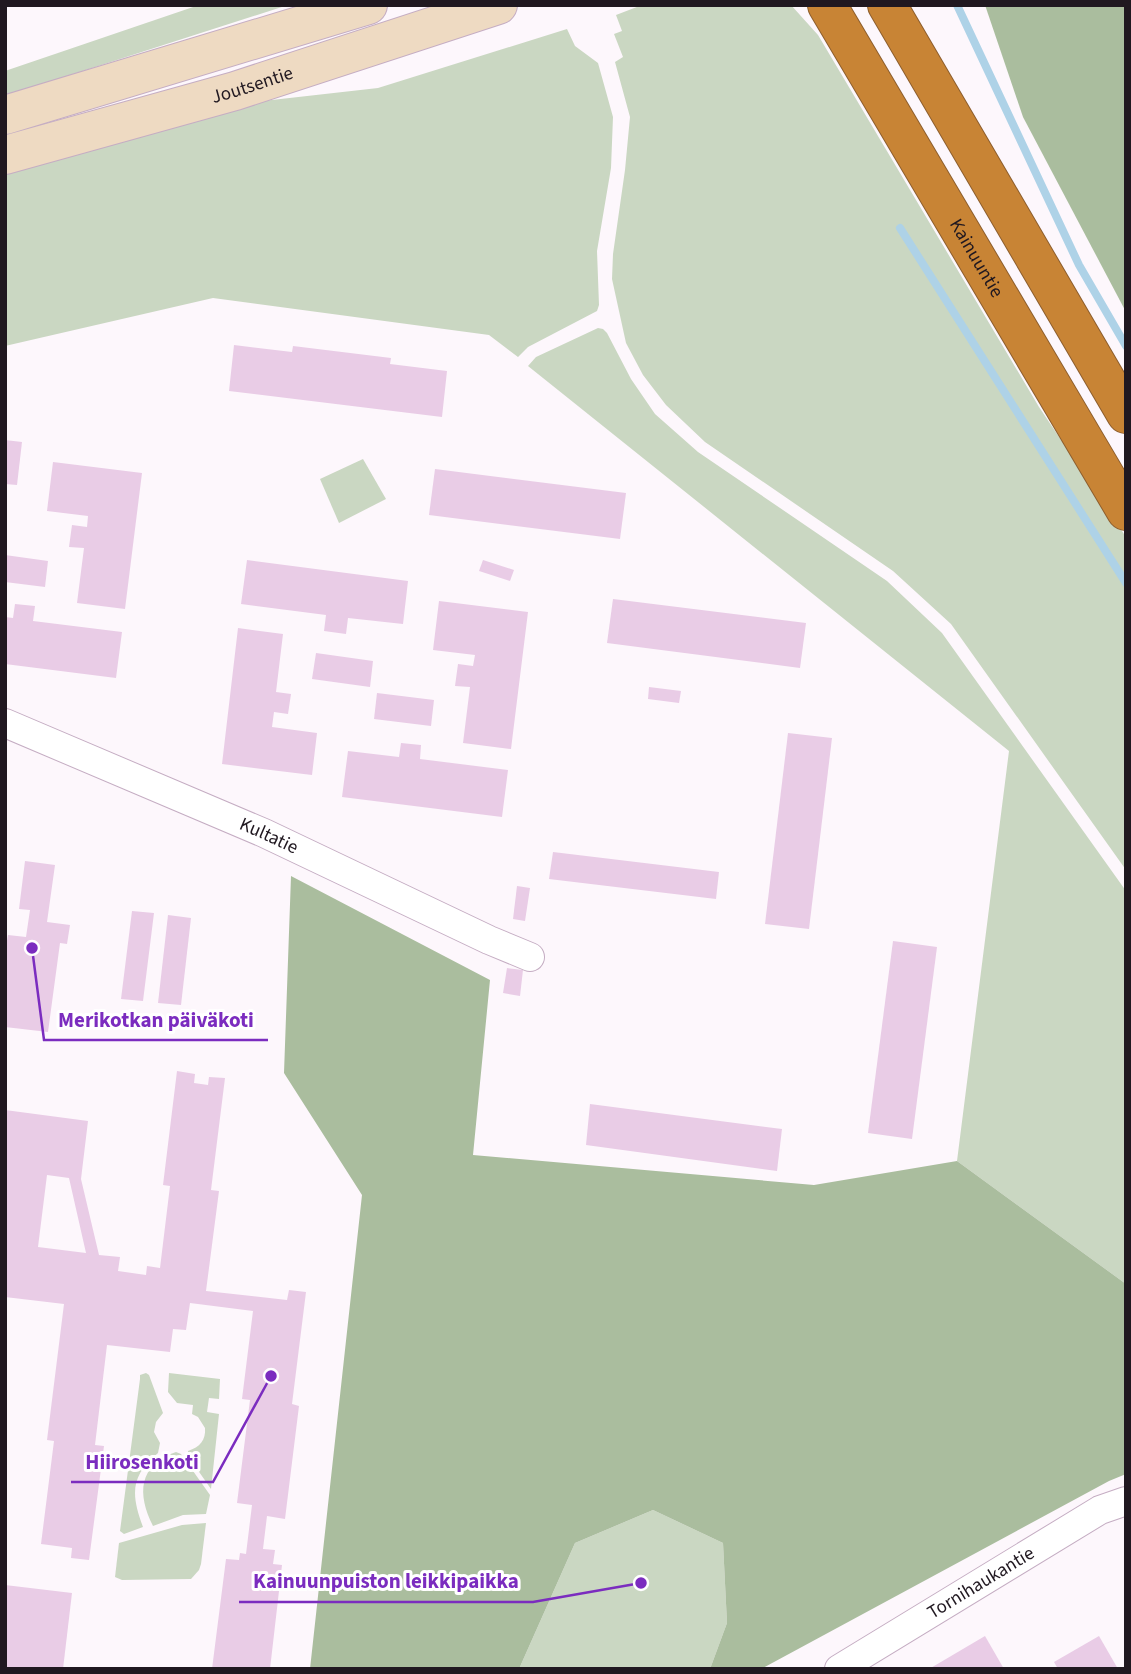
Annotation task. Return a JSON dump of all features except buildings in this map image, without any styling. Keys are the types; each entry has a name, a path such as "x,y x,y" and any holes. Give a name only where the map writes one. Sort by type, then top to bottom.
{"highway":[{"name":"Kainuuntie","path":"827,5 1126,511"},
{"path":"887,5 1126,414"}],"main road":[{"path":"5,115 368,5"},
{"name":"Joutsentie","path":"5,155 235,91 498,5"}],"street":[{"name":"Kultatie","path":"5,723 264,833 530,957"},
{"name":"Tornihaukantie","path":"839,1669 1100,1510 1126,1501"}],"green space":[{"path":"199,5 288,5 5,96 5,71"},
{"path":"642,5 791,5 818,35 1039,407 1126,537 1126,870 951,624 893,571 705,442 666,405 643,375 626,343 612,279 630,117 615,62 623,57 614,34 622,31 616,15"},
{"path":"985,5 1126,5 1126,312 1023,117"},
{"path":"567,29 575,46 598,63 613,117 611,168 597,251 599,305 597,311 528,347 518,357 489,335 213,298 5,346 5,172 245,103 378,88"},
{"path":"598,328 607,333 631,379 655,414 698,452 887,581 942,633 1126,891 1126,1284 957,1161 1009,751 528,366 536,357"},
{"path":"363,459 386,499 339,523 320,479"},
{"path":"291,876 490,980 473,1155 814,1185 957,1161 1126,1284 1126,1474 761,1669 710,1669 727,1623 723,1543 653,1510 575,1543 519,1669 310,1669 362,1195 284,1073"},
{"path":"146,1373 163,1413 156,1422 154,1432 160,1443 158,1453 142,1470 136,1487 136,1505 143,1527 124,1534 120,1531 140,1375"},
{"path":"169,1373 220,1379 219,1399 209,1398 207,1412 219,1414 211,1489 188,1456 188,1451 199,1445 203,1439 205,1428 198,1417 192,1414 193,1405 177,1403 168,1392"},
{"path":"176,1452 181,1454 210,1495 206,1514 183,1515 153,1526 144,1503 144,1482 154,1465"},
{"path":"653,1510 723,1543 727,1623 710,1669 519,1669 575,1543"},
{"path":"206,1523 201,1564 191,1579 122,1580 115,1577 119,1543 182,1525"}],"waterway":[{"path":"957,5 1079,265 1126,346"},
{"path":"900,228 1126,583"}],"place":[{"name":"Merikotkan päiväkoti","path":"32,948"},
{"name":"Hiirosenkoti","path":"271,1376"},
{"name":"Kainuunpuiston leikkipaikka","path":"641,1583"}]}
